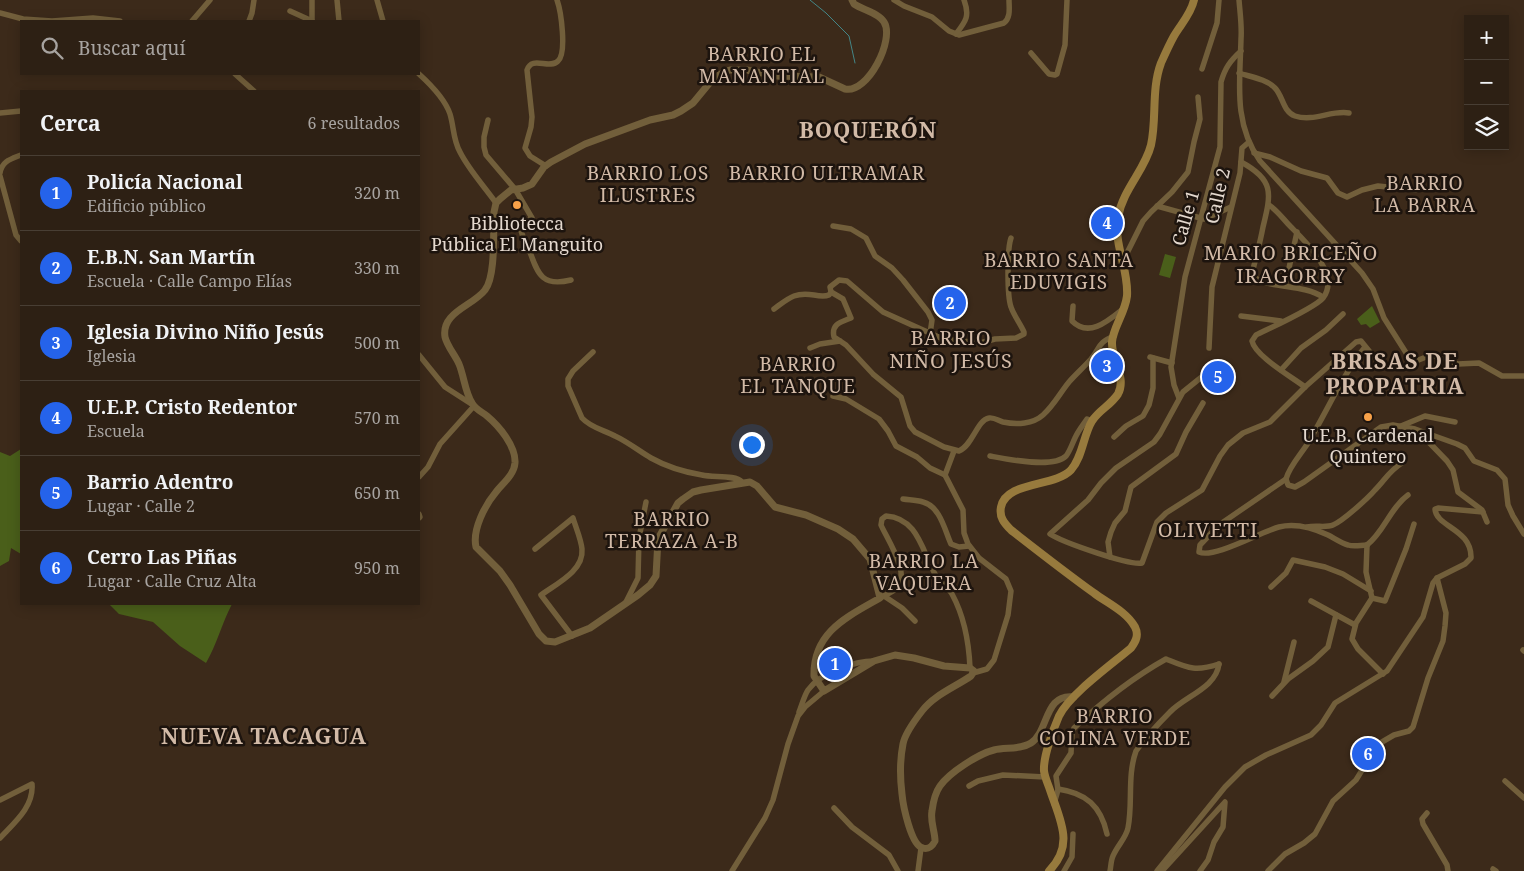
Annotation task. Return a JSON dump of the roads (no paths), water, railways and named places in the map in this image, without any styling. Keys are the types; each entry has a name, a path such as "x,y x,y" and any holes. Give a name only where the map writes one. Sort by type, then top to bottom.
{"main road":[{"path":"1050,871 1060,859 1064,841 1060,820 1045,777 1046,758 1059,717 1074,697 1131,648 1136,640 1136,632 1127,617 1120,611 1011,530 1000,515 1002,502 1014,491 1064,475 1072,469 1092,421 1113,400 1120,389 1121,380 1113,355 1112,341 1124,308 1127,286 1118,246 1118,218 1125,196 1142,167 1151,145 1154,88 1160,65 1172,40 1192,10 1194,0"}],"street":[{"path":"193,20 210,0"},
{"path":"249,20 254,0"},
{"path":"312,0 312,20"},
{"path":"337,0 339,20"},
{"path":"377,0 383,20"},
{"path":"546,166 530,156 526,148 532,117 527,70 533,63 555,63 559,60 562,32 560,9 557,0"},
{"path":"473,405 458,364 446,339 445,330 447,323 454,313 479,298 489,284 492,270 496,203 507,193 532,184 546,166 585,144 657,117 681,111 693,102 712,80 730,70 747,70 776,76 819,77 845,89 857,88 874,70 884,46 886,28 882,19 854,4 852,0"},
{"path":"894,0 904,6 932,16 949,31 956,34 975,32 1004,23 1007,21 1010,13 1008,0"},
{"path":"956,34 964,25 968,15 964,0"},
{"path":"1031,53 1049,74 1057,74 1065,45 1067,0"},
{"path":"1202,69 1217,23 1218,0"},
{"path":"1239,0 1241,51 1238,91 1241,114 1254,153 1293,199 1362,273 1373,289 1384,318 1410,360 1416,361 1426,357 1437,356 1458,364 1479,363 1502,376 1524,376"},
{"path":"290,11 310,20"},
{"path":"0,13 23,19 38,20"},
{"path":"66,20 94,18 111,20"},
{"name":"Calle 1","path":"1179,398 1172,376 1172,363 1185,276 1220,147 1221,82 1227,65 1241,51"},
{"path":"1239,73 1262,80 1274,87 1287,110 1293,116 1313,118 1331,113 1350,113"},
{"path":"236,75 253,90"},
{"path":"420,75 434,89 446,106 450,113 454,140 460,152 496,203"},
{"path":"1124,267 1127,253 1147,215 1172,192 1188,172 1200,119 1198,97"},
{"path":"0,113 20,111"},
{"path":"488,120 484,136 484,151 516,189 532,218 520,226 523,240 537,271 547,280 553,282 571,280"},
{"name":"Calle 2","path":"1209,348 1211,295 1241,162 1242,148 1249,142"},
{"path":"1254,153 1270,157 1301,171 1326,178 1338,193 1347,197 1362,190 1378,186 1416,190"},
{"path":"20,155 9,159 4,164 0,174 16,235 20,240"},
{"path":"1241,162 1257,172 1264,180 1268,191 1269,205 1252,273 1254,277 1257,280 1313,292 1323,297"},
{"path":"1269,205 1277,211 1313,250 1323,268 1327,283 1323,297 1315,304 1256,335 1252,341 1255,349 1305,387"},
{"path":"1157,206 1202,219 1231,206"},
{"path":"833,226 851,229 866,238 876,256 892,268 903,280 931,317 930,334"},
{"path":"1285,286 1297,232"},
{"path":"774,309 795,295 829,296 831,292 830,287 835,282 842,280 847,281 882,312 942,339 975,343 995,339 1016,338 1024,334 1012,311 1009,300 1008,255 1011,238"},
{"path":"831,292 842,299 851,318 838,323 833,329 834,336 857,355 873,374 901,397 910,426 915,432 954,451 959,451 968,446 979,426 986,419 1018,424 1040,417 1055,402 1092,357 1100,343 1114,336"},
{"path":"1073,306 1072,321 1078,326 1089,328 1102,324 1124,308"},
{"path":"1281,370 1301,348 1326,330 1343,314"},
{"path":"1241,316 1282,321"},
{"path":"810,348 820,344 840,341"},
{"path":"1214,367 1189,386 1179,398 1154,442 1116,468 1088,500 1050,534 1110,557 1142,564 1161,517 1202,490 1220,456 1232,441 1243,433 1270,422 1305,387 1356,342 1361,341 1378,362"},
{"path":"1365,346 1286,480 1219,525 1200,545 1198,550 1204,554 1223,549 1280,527 1328,526 1337,523 1375,490 1389,471 1402,463"},
{"path":"593,352 573,371 568,379 568,386 585,422 617,437 651,458 673,468 703,476 738,478 742,482"},
{"path":"420,356 445,387 491,419 513,452 515,463 511,474 492,497 477,526 475,542 476,547 500,571 510,585 542,638 555,642 590,628 644,590 656,576 658,540 678,503 693,492 742,482 750,482 757,486 776,507 806,515 838,529 853,539 870,559 882,597 902,608 915,621"},
{"path":"1114,437 1126,426 1143,416 1150,405 1153,388 1152,357 1172,363"},
{"path":"1514,377 1524,371"},
{"path":"732,871 765,818 773,800 788,744 798,716 808,690 817,681 854,663 874,661 895,655 972,671 987,670 994,660 1008,615 1011,591 1006,579 979,558 969,546 964,533 963,510 944,476 930,468 917,457 896,446 879,419 846,399 833,396"},
{"path":"1110,557 1108,542 1111,532 1125,510 1132,487 1176,454 1203,403"},
{"path":"420,476 428,467 440,444 473,405"},
{"path":"1401,426 1425,416 1455,422"},
{"path":"990,456 1018,462 1044,462 1060,459 1067,455 1076,436 1088,419 1092,421"},
{"path":"1286,480 1288,485 1299,485 1381,427 1393,425 1415,429 1463,446 1474,461 1502,474 1506,484 1508,505 1524,534"},
{"path":"1415,429 1451,466 1458,492 1478,506 1487,522"},
{"path":"944,476 954,451"},
{"path":"1305,527 1327,534 1350,546 1367,545 1374,540 1398,505 1408,495"},
{"path":"902,499 927,504 938,515 946,529 951,544 959,547 969,546"},
{"path":"625,604 638,578 639,538 646,502"},
{"path":"1157,871 1225,786 1245,767 1266,755 1311,735 1335,703 1383,674 1391,666 1426,611 1430,587 1437,578 1469,561 1472,555 1464,537 1437,515 1434,511 1435,509 1483,512"},
{"path":"824,691 814,676 814,670 817,651 824,638 838,623 898,587 900,569 898,560 881,525 882,519 886,516 906,523 915,532 934,572 952,595 968,643 972,671"},
{"path":"535,549 573,518 582,550 580,563 541,595 572,636"},
{"path":"1271,587 1286,573 1293,560 1325,567 1343,574 1386,602 1414,524"},
{"path":"1367,545 1366,572 1371,594 1355,625 1352,642 1383,674"},
{"path":"1268,871 1285,854 1315,834 1333,801 1356,780 1382,742 1414,727 1428,678 1443,641 1446,613 1437,578"},
{"path":"1310,601 1355,625"},
{"path":"1272,696 1328,647 1336,615"},
{"path":"1284,684 1294,642"},
{"path":"1054,804 1058,796 1056,776 1071,753 1074,728 1119,689 1135,677 1166,659 1203,669 1219,664 1218,670 1211,681 1170,712 1136,751 1133,759 1127,832 1112,858 1110,871"},
{"path":"798,716 805,707 824,691 874,661"},
{"path":"972,671 929,703 904,741 902,797 912,836 915,843 921,848 927,848 935,841 932,827 932,812 937,791 946,780 962,767 991,751 1023,747 1030,744 1037,736 1051,706 1065,698 1074,697"},
{"path":"969,786 978,781 1003,775 1045,777"},
{"path":"1505,781 1524,798"},
{"path":"0,800 32,784 32,795 27,807 0,838"},
{"path":"1058,789 1076,794 1094,804 1102,816 1107,834"},
{"path":"1162,871 1225,802 1223,827 1214,842 1208,860 1200,871"},
{"path":"834,808 852,827 889,855 898,871"},
{"path":"1427,813 1422,819 1423,824 1447,864 1448,871"},
{"path":"1064,871 1070,862 1073,851 1073,834"},
{"path":"918,871 921,848"}],"waterway":[{"path":"810,0 849,36 855,63"}],"place":[{"name":"Bibliotecca Pública El Manguito","path":"517,205"},
{"name":"U.E.P. Cristo Redentor","path":"1107,223"},
{"name":"E.B.N. San Martín","path":"950,303"},
{"name":"Iglesia Divino Niño Jesús","path":"1107,366"},
{"name":"Barrio Adentro","path":"1218,377"},
{"name":"U.E.B. Cardenal Quintero","path":"1368,417"},
{"name":"Policía Nacional","path":"835,664"},
{"name":"Cerro Las Piñas","path":"1368,754"}],"district":[{"name":"BARRIO EL MANANTIAL","path":"762,65"},
{"name":"BOQUERÓN","path":"868,130"},
{"name":"BARRIO ULTRAMAR","path":"827,173"},
{"name":"BARRIO LOS ILUSTRES","path":"648,184"},
{"name":"BARRIO LA BARRA","path":"1425,194"},
{"name":"MARIO BRICEÑO IRAGORRY","path":"1291,264"},
{"name":"BARRIO SANTA EDUVIGIS","path":"1059,271"},
{"name":"BARRIO NIÑO JESÚS","path":"951,350"},
{"name":"BRISAS DE PROPATRIA","path":"1395,374"},
{"name":"BARRIO EL TANQUE","path":"798,375"},
{"name":"BARRIO TERRAZA A-B","path":"672,530"},
{"name":"OLIVETTI","path":"1208,530"},
{"name":"BARRIO LA VAQUERA","path":"924,572"},
{"name":"BARRIO COLINA VERDE","path":"1115,727"},
{"name":"NUEVA TACAGUA","path":"264,736"}]}
